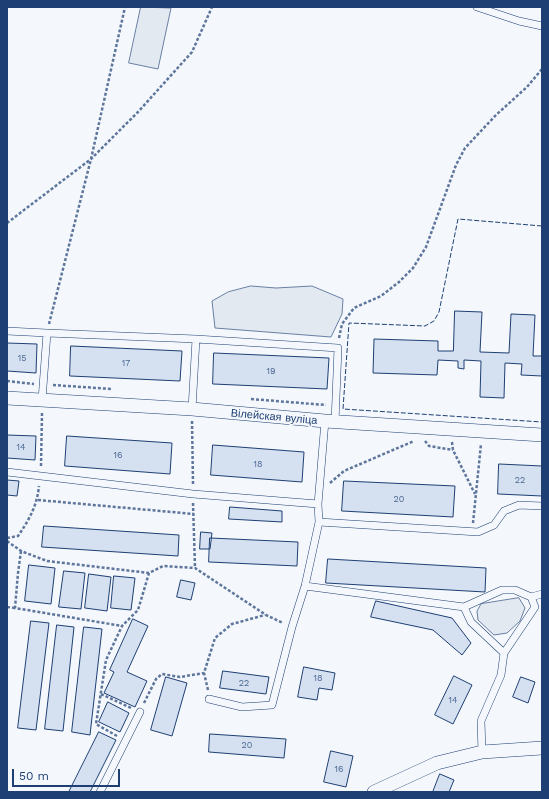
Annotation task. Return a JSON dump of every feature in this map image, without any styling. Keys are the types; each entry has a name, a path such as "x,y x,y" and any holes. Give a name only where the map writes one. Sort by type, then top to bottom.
{"street":[{"name":"Вілейская вуліца","path":"7,398 192,409 330,422 542,435"},
{"path":"374,792 437,763 482,752 542,748"}],"lane":[{"path":"477,7 518,21 542,26"},
{"path":"7,331 196,339 338,348 330,422 318,493 319,522 305,586 292,627 272,705 242,707 209,699"},
{"path":"42,400 47,333"},
{"path":"192,409 196,339"},
{"path":"7,472 193,494 318,504"},
{"path":"319,522 478,532 494,525 504,511 519,505 542,506"},
{"path":"305,586 464,607 502,590 515,590 531,597 542,594"},
{"path":"482,752 481,721 501,675 504,653 535,607 531,597"},
{"path":"464,607 471,622 504,653"},
{"path":"100,792 140,712"}],"path":[{"path":"47,333 91,159 125,7"},
{"path":"7,223 91,159 138,112 192,52 212,7"},
{"path":"338,348 342,324 354,308 381,296 399,282 413,268 426,247 456,165 465,148 496,114 527,87 542,69"},
{"path":"7,540 18,536 29,519 38,500 41,477 42,400"},
{"path":"192,409 195,568"},
{"path":"440,429 421,437 429,446 453,450 475,494"},
{"path":"472,531 482,432"},
{"path":"318,493 344,471 414,440"},
{"path":"38,500 194,514"},
{"path":"7,540 21,551 47,561 150,574 163,566 195,568 266,615 292,627"},
{"path":"15,608 21,551"},
{"path":"125,740 96,724 106,660 122,626 138,610 150,574"},
{"path":"7,607 122,626"},
{"path":"209,699 204,672 215,638 232,624 266,615"},
{"path":"101,694 140,712 156,679 162,674 180,677 204,672"}],"shaded area":[{"path":"141,7 171,8 158,69 129,63"},
{"path":"251,286 276,288 312,286 343,299 342,314 331,337 215,328 212,301 228,292"},
{"path":"519,598 525,608 520,621 507,633 494,635 478,620 477,611 481,604"}],"building":[{"path":"455,311 482,312 480,352 509,353 511,314 535,315 533,356 542,356 542,376 521,375 522,364 505,363 504,398 480,397 481,361 464,360 464,369 458,368 458,361 438,360 437,375 373,373 374,339 438,341 438,351 453,351"},
{"path":"7,343 37,344 36,373 7,371"},
{"path":"71,346 182,351 180,381 70,376"},
{"path":"214,353 329,358 327,389 213,384"},
{"path":"7,435 36,436 35,460 7,458"},
{"path":"67,436 172,443 170,474 65,466"},
{"path":"213,445 304,452 302,482 211,475"},
{"path":"499,464 542,466 542,496 498,494"},
{"path":"7,480 19,481 17,496 7,495"},
{"path":"344,481 455,486 453,517 342,511"},
{"path":"230,507 282,511 282,522 229,519"},
{"path":"44,526 179,535 178,556 42,547"},
{"path":"201,532 212,533 210,549 200,549"},
{"path":"210,538 298,542 297,566 209,562"},
{"path":"328,559 486,568 485,592 326,583"},
{"path":"29,565 55,568 51,604 25,601"},
{"path":"64,571 85,573 81,609 59,607"},
{"path":"89,574 111,577 107,611 85,608"},
{"path":"114,576 135,578 131,610 111,608"},
{"path":"181,580 195,583 191,600 177,597"},
{"path":"376,601 452,618 471,643 462,655 433,630 371,617"},
{"path":"133,619 148,626 127,672 147,681 135,707 104,693 114,672 110,670"},
{"path":"31,621 49,623 36,730 18,728"},
{"path":"57,625 74,627 63,731 45,729"},
{"path":"84,627 102,629 90,735 72,732"},
{"path":"304,667 335,673 332,690 319,688 317,700 298,697"},
{"path":"223,671 269,677 266,694 220,688"},
{"path":"454,676 472,685 453,724 435,715"},
{"path":"166,677 187,683 172,736 151,730"},
{"path":"521,677 535,682 528,703 513,697"},
{"path":"108,702 129,713 120,732 99,722"},
{"path":"99,732 116,740 90,792 69,792"},
{"path":"210,734 286,739 284,758 209,752"},
{"path":"331,751 353,756 346,787 324,782"},
{"path":"440,774 454,780 449,792 433,792"}],"fence":[{"path":"542,226 458,219 439,312 434,321 425,326 349,323 343,409 542,422"}]}
